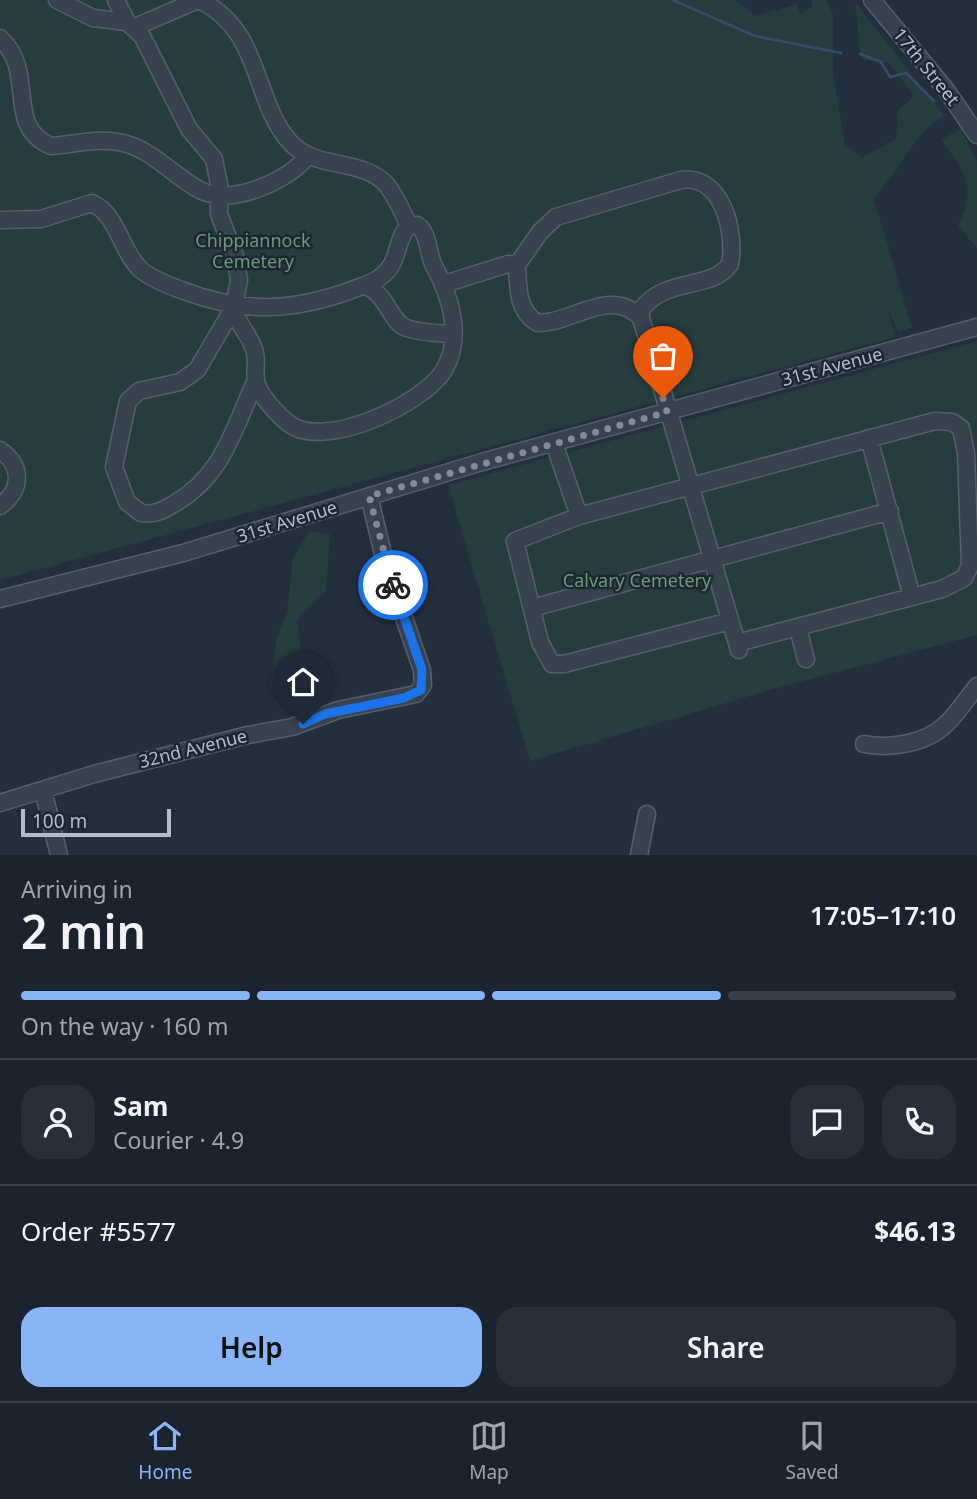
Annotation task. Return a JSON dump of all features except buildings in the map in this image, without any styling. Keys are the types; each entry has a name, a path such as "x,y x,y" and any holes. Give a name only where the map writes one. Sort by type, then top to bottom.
{"street":[{"path":"57,0 93,18 131,25 199,0 211,6 252,55 284,134 308,156 371,172 386,184 409,225"},
{"path":"116,0 189,129 214,159 222,227 239,270 234,307 236,319 254,351 256,380 263,394 295,427 311,431 344,427 387,413 433,386 448,362 452,310 444,284 433,265 425,233 417,225 409,225"},
{"name":"17th Street","path":"872,0 947,91 977,135"},
{"path":"0,38 19,64 22,106 26,120 45,143 51,146 101,139 131,145 201,190 218,195 270,186 290,174 308,156"},
{"path":"641,318 632,308 615,303 538,323 530,319 520,299 517,265 546,225 566,212 681,180 694,178 706,183 719,198 728,229 730,264 718,274 660,290 641,310 641,318 667,412 692,487 738,647 956,585 964,578 970,566 964,435 952,422 935,421 692,487 579,516 515,541 542,650 551,664 556,665 730,621"},
{"path":"1,221 56,216 92,203 110,218 119,241 144,272 177,289 234,307 285,307 333,297 366,286 382,276 396,262 404,231 409,225"},
{"path":"444,284 508,264 517,265"},
{"path":"366,286 383,295 393,315 406,328 452,334"},
{"path":"234,307 197,370 180,382 139,391 128,401 114,467 124,495 135,509 149,515 159,512 189,496 210,477 256,380"},
{"name":"31st Avenue","path":"0,599 183,553 554,443 977,327"},
{"path":"869,439 912,597"},
{"path":"554,443 579,516"},
{"path":"0,450 14,463 17,479 13,496 0,506"},
{"name":"32nd Avenue","path":"0,803 229,740 292,727 338,710 416,694 423,685 422,670 386,566 369,496"},
{"path":"532,608 890,511"},
{"path":"798,628 806,659"},
{"path":"864,744 883,748 894,746 939,730 977,686"},
{"path":"43,790 60,855"},
{"path":"639,855 647,814"}],"green space":[{"name":"Chippiannock Cemetery","path":"0,0 735,0 755,16 797,4 800,14 811,8 813,0 827,0 833,15 833,71 845,145 862,157 896,139 898,110 914,96 889,63 861,59 855,2 944,115 923,132 874,199 912,328 898,332 887,307 895,337 0,580"},
{"path":"961,128 977,162 977,248 958,226 967,200 966,180 941,140"},
{"name":"Calvary Cemetery","path":"977,341 977,635 770,690 530,761 448,485"},
{"path":"309,531 330,534 326,591 297,620 303,668 285,694 270,688 277,637 287,612 293,558"}],"waterway":[{"path":"673,0 755,36 841,53"},
{"path":"860,54 881,62 890,77 906,73 934,101"}],"way so far":[{"path":"393,585 369,496 667,412 663,398"}],"route":[{"path":"303,724 338,710 404,698 421,690 422,670 393,585"}]}
